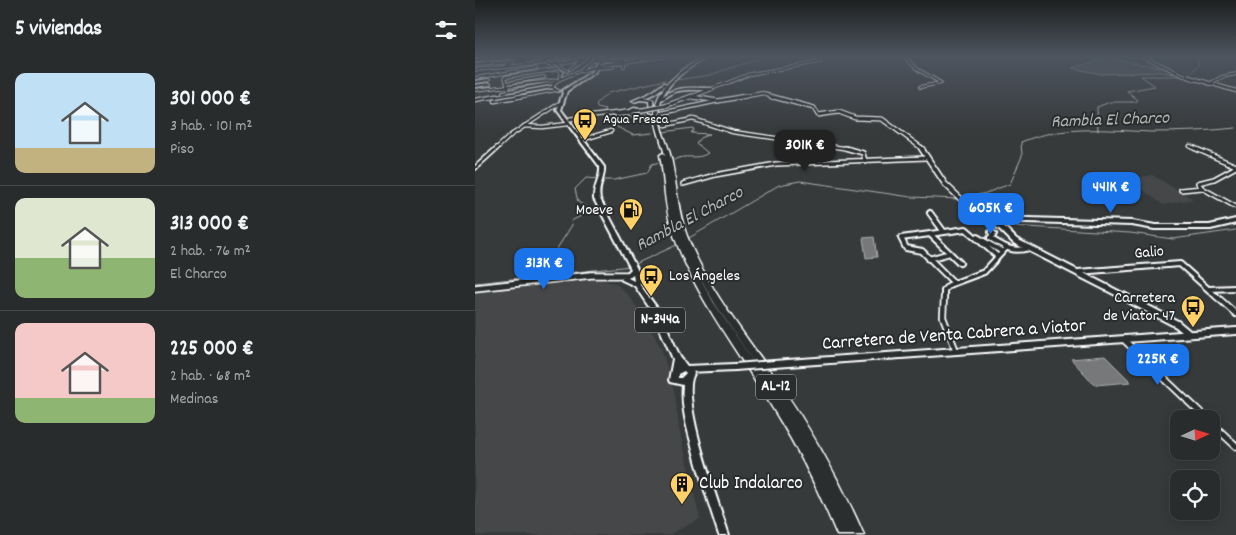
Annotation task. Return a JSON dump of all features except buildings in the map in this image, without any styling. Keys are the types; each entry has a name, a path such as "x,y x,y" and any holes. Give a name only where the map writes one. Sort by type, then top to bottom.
{"highway":[{"path":"634,101 653,93 668,81"},
{"path":"650,110 658,95 670,81"},
{"path":"650,110 673,81"},
{"path":"674,81 670,87 683,90 708,90"},
{"path":"627,113 635,110 650,110 666,94 683,90"},
{"path":"634,101 651,100 650,110"},
{"path":"634,101 635,110"},
{"name":"AL-12","path":"650,110 664,160 669,208 711,303 783,415 812,467 844,535"},
{"name":"AL-12","path":"683,241 712,290 804,431 857,535"}],"main road":[{"path":"569,120 559,110 562,91 574,81"},
{"name":"N-344a","path":"569,120 581,140 602,167 603,173 596,190 596,196 631,261 631,277 656,312 677,359 687,373"},
{"path":"475,288 591,274 631,277"},
{"path":"677,359 672,378 683,386 687,393"},
{"path":"675,372 687,373"},
{"path":"677,382 687,373"},
{"path":"687,373 687,393 697,444 724,535"}],"street":[{"path":"489,81 493,88"},
{"path":"506,81 513,97"},
{"path":"475,90 532,81 534,87"},
{"path":"545,81 546,85"},
{"path":"475,100 503,93 539,89 553,85 557,81"},
{"path":"524,126 544,127 569,120 650,110 732,81"},
{"path":"920,87 941,83 938,81"},
{"path":"1200,81 1236,91"},
{"path":"1209,84 1215,81"},
{"path":"519,82 522,89"},
{"path":"475,86 490,84"},
{"path":"510,92 546,85 553,85 562,91"},
{"path":"539,89 542,92"},
{"path":"525,91 528,95"},
{"path":"495,101 542,92 562,91"},
{"path":"503,93 507,98"},
{"path":"865,161 863,153 842,147 733,132 693,119 665,125 660,116 662,112 763,93 777,100 814,108 818,115 839,112 855,118 881,120 925,151 926,158 945,184 1002,228 1015,241 1177,324 1189,334"},
{"path":"693,96 719,101"},
{"path":"487,98 488,102"},
{"path":"475,168 486,160 509,136 560,103"},
{"path":"627,113 646,117"},
{"path":"581,140 611,131"},
{"path":"1189,146 1236,167"},
{"path":"683,184 715,175 776,164 926,158"},
{"path":"1236,167 1214,179 1198,183 1202,188 1236,207"},
{"path":"1181,190 1202,188"},
{"path":"930,213 944,232"},
{"path":"986,216 1000,221 1132,224 1155,227 1209,227 1236,221"},
{"path":"954,283 919,250 907,249 901,238 966,229 997,256"},
{"path":"991,232 994,234 989,238 1006,248 1018,252 1029,248"},
{"path":"930,234 961,263"},
{"path":"971,234 1001,251"},
{"path":"956,351 943,317 944,290 954,283 984,272 1001,251 1006,248"},
{"path":"929,259 950,253"},
{"name":"Galio","path":"1076,272 1179,264 1236,314"},
{"path":"1209,289 1236,288"},
{"name":"Carretera de Venta Cabrera a Viator","path":"687,373 735,367 1236,330"},
{"path":"1123,338 1198,410"},
{"path":"1220,431 1236,446"}],"shaded area":[{"path":"1152,175 1193,199 1163,205 1128,179"},
{"path":"874,237 877,257 866,258 863,238"},
{"path":"586,278 616,283 629,296 645,319 661,348 675,394 679,428 700,519 668,535 475,535 475,291"},
{"path":"1105,356 1131,382 1095,385 1071,359"}],"waterway":[{"path":"603,114 606,110 597,108 596,104 608,93 661,81"},
{"path":"1098,130 1097,107 1110,102 1136,102 1138,100 1127,91 1155,86 1148,81"},
{"path":"603,117 609,123 633,135 652,133"},
{"path":"663,132 692,128 694,129 691,133 710,134 700,138 696,143 708,153 674,160"},
{"name":"Rambla El Charco","path":"1098,130 1162,132 1236,128"},
{"name":"Rambla El Charco","path":"963,198 986,193 1010,184 1022,156 1021,142 1052,133 1098,130"},
{"path":"602,180 614,180 647,173 652,164 660,162"},
{"path":"541,274 572,225 571,221 583,215 585,206 578,202 575,189 586,178 598,179"},
{"name":"Rambla El Charco","path":"689,238 779,185 800,181 911,197 959,199"},
{"path":"997,221 1010,226 1130,233 1173,239 1236,230"},
{"name":"Rambla El Charco","path":"635,264 679,244"},
{"name":"Rambla El Charco","path":"475,283 631,266"}],"place":[{"name":"Agua Fresca","path":"585,141"},
{"name":"Moeve","path":"631,231"},
{"name":"Los Ángeles","path":"651,297"},
{"name":"Carretera de Viator 47","path":"1193,328"},
{"name":"Club Indalarco","path":"682,505"}]}
